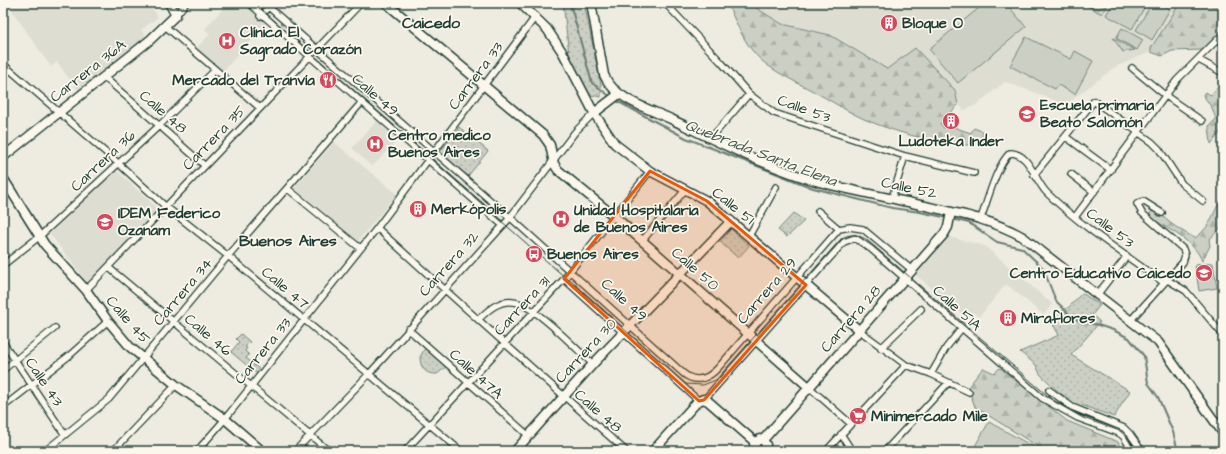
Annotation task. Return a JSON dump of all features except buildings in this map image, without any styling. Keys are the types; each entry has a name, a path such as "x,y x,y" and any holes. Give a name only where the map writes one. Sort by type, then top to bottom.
{"street":[{"path":"169,3 176,15"},
{"name":"Carrera 36A","path":"3,157 150,40 176,15 186,3"},
{"name":"Calle 49","path":"249,3 500,223"},
{"name":"Calle 49","path":"264,3 270,5 317,50 507,215"},
{"name":"Carrera 35","path":"86,290 204,165 361,3"},
{"name":"Calle 50","path":"386,3 543,135 550,146 554,158 554,164 558,170 614,216 851,424"},
{"name":"Calle 51","path":"520,3 543,23 563,53 594,113 615,144 650,171 707,201 881,348 906,365 931,374 969,392"},
{"name":"Calle 53","path":"665,3 749,94 774,114 905,156 974,173"},
{"name":"Calle 52","path":"592,4 604,75 617,95 779,168 817,182 892,198 950,216 981,218 1008,228 1023,237 1158,342 1223,433"},
{"path":"261,15 270,5"},
{"name":"Carrera 33","path":"197,451 225,419 377,228 429,161 536,16"},
{"path":"165,26 260,108"},
{"path":"1075,217 1178,80 1223,34"},
{"path":"1199,60 1223,73"},
{"name":"Calle 47","path":"3,64 118,163 165,206 370,373 461,451"},
{"path":"1132,68 1166,96 1202,121"},
{"name":"Carrera 36","path":"3,265 40,236 160,125 215,70"},
{"name":"Calle 48","path":"104,77 204,165"},
{"path":"711,138 749,94"},
{"name":"Carrera 32","path":"295,451 370,373 408,329 508,220 575,132 594,113 617,95"},
{"path":"585,96 605,105"},
{"path":"1034,175 1094,101 1138,132 1159,149 1182,184 1203,201"},
{"name":"Carrera 34","path":"44,451 109,399 228,256 288,189 362,102"},
{"path":"1066,137 1111,170"},
{"name":"Calle 53","path":"981,218 1007,155 1010,153 1016,153 1024,158 1046,192 1075,217 1127,256 1164,281 1186,291 1223,335"},
{"path":"892,198 905,156"},
{"name":"Carrera 31","path":"405,451 431,425 468,382 571,271 650,171"},
{"path":"1071,174 1094,192"},
{"name":"Calle 45","path":"3,178 40,236 86,290 108,321 130,347 176,385 225,419 262,451"},
{"path":"749,236 776,187"},
{"path":"288,189 360,248"},
{"path":"642,241 686,189"},
{"path":"1130,321 1164,281 1183,262 1185,255 1183,249 1142,213 1137,204 1143,201 1162,213"},
{"path":"818,211 839,229 856,227 871,234 912,270"},
{"name":"Carrera 28","path":"762,448 810,388 944,234 950,216"},
{"name":"Calle 49","path":"513,220 684,374 691,378 700,379"},
{"name":"Carrera 30","path":"515,451 623,332 731,221"},
{"name":"Calle 48","path":"377,228 479,319 504,344 626,451"},
{"name":"Carrera 29","path":"700,379 712,374 839,229"},
{"name":"Carrera 29","path":"654,451 756,341 844,242 855,238"},
{"name":"Calle 51A","path":"855,238 864,243 1042,398 1078,418 1119,433 1124,437 1132,451"},
{"path":"1097,295 1127,256"},
{"name":"Calle 46","path":"108,267 329,451"},
{"name":"Calle 49","path":"564,279 702,400 762,448"},
{"path":"479,319 489,309 504,302 523,304 535,311 593,364"},
{"path":"881,348 920,309"},
{"path":"3,407 70,355 108,321"},
{"path":"3,370 55,328"},
{"path":"931,374 946,348 961,328"},
{"name":"Calle 47A","path":"408,329 529,436"},
{"name":"Calle 43","path":"3,342 65,435"},
{"path":"826,451 906,365"},
{"path":"885,451 948,383"},
{"path":"112,451 176,385"},
{"path":"1049,390 1072,407 1124,428 1142,451"},
{"path":"841,434 852,451"}],"highlighted area":[{"path":"650,171 707,201 806,285 704,400 699,401 564,279"}],"shaded area":[{"path":"7,3 149,3 158,17 141,30 148,38 80,93 57,62 51,67"},
{"name":"Clínica El Sagrado Corazón","path":"228,3 245,3 267,23 222,72 196,49 210,34 205,29"},
{"path":"748,3 1184,3 1157,49 1115,67 1065,105 1005,82 976,105 964,110 958,104 955,90 887,69 830,35 782,24"},
{"name":"Centro medico Buenos Aires","path":"377,121 398,140 372,167 352,148"},
{"path":"334,142 397,194 357,242 294,188"},
{"name":"IDEM Federico Ozanam","path":"115,169 159,210 88,284 50,234"},
{"path":"949,237 985,246 1052,304 1044,315 1006,284 979,317 973,312 968,319 916,275"}],"green space":[{"path":"563,3 584,3 601,85 601,97 587,94 569,54"},
{"path":"727,3 748,3 782,24 830,35 887,69 915,48 955,90 958,105 940,124 944,128 947,125 971,133 974,128 984,132 981,139 975,144 965,145 919,138 887,128 851,113 780,73 761,60 750,48 737,26"},
{"path":"985,3 1006,3 1026,27 958,83 929,49"},
{"path":"1087,3 1097,8 1108,5 1102,14 1089,7"},
{"path":"1113,3 1147,3 1132,29 1106,15"},
{"path":"1152,3 1159,3 1170,9 1152,40 1136,30"},
{"path":"1169,3 1223,3 1223,32 1202,50 1172,51 1162,56 1151,52 1151,48 1177,8"},
{"path":"1122,28 1143,40 1137,50 1116,38"},
{"path":"1026,37 1071,59 1075,51 1093,61 1075,94 1058,85 1055,89 1010,66"},
{"path":"1113,38 1135,50 1123,52"},
{"path":"1223,81 1223,129 1211,144 1209,126 1216,119 1212,108 1203,95 1205,92 1211,95"},
{"path":"459,127 488,151 468,176 439,153"},
{"path":"1223,197 1223,225 1209,240 1210,246 1202,261 1187,241 1150,217 1150,213 1152,211 1160,212 1170,223 1195,238 1209,224"},
{"path":"794,213 804,221 787,237 778,230"},
{"path":"731,229 749,246 738,258 720,242"},
{"path":"1213,263 1217,288 1199,291 1195,265"},
{"path":"1082,293 1100,305 1092,315 1100,322 1071,355 1130,391 1114,417 1076,403 1060,393 1040,374 1036,365 1020,352 1059,335 1050,319 1069,307"},
{"path":"241,334 250,342 245,347 247,348 245,351 249,355 246,358 260,370 257,374 231,352 239,342 236,339"},
{"path":"425,348 446,367 437,374 427,372 422,367 420,357"},
{"path":"983,368 994,373 1000,368 1067,421 1118,442 1122,451 1045,451 975,407 968,387"},
{"path":"989,422 1041,451 972,451"}],"waterway":[{"name":"Quebrada Santa Elena","path":"570,3 592,83 611,97"},
{"name":"Quebrada Santa Elena","path":"615,100 686,138 813,188 892,208 948,218"},
{"name":"Quebrada Santa Elena","path":"952,219 969,223 997,242 1022,248 1043,268 1056,301 1069,314 1082,323 1095,324 1113,330 1129,338 1144,356 1148,383 1158,397 1173,432 1178,451"}],"tram line":[{"path":"254,3 686,384 703,385 716,380 841,239 855,235 868,241 1055,402 1083,418 1120,431 1126,436 1135,451"}],"place":[{"name":"Bloque O","path":"889,23"},
{"name":"Clínica El Sagrado Corazón","path":"227,41"},
{"name":"Mercado del Tranvía","path":"328,80"},
{"name":"Escuela primaria Beato Salomón","path":"1027,114"},
{"name":"Ludoteka Inder","path":"951,121"},
{"name":"Centro medico Buenos Aires","path":"375,144"},
{"name":"Merkópolis","path":"418,209"},
{"name":"Unidad Hospitalaria de Buenos Aires","path":"561,219"},
{"name":"IDEM Federico Ozanam","path":"105,222"},
{"name":"Buenos Aires","path":"534,254"},
{"name":"Centro Educativo Caicedo","path":"1204,273"},
{"name":"Miraflores","path":"1008,318"},
{"name":"Minimercado Mile","path":"858,416"}],"district":[{"name":"Caicedo","path":"431,23"},
{"name":"Buenos Aires","path":"288,241"}]}
